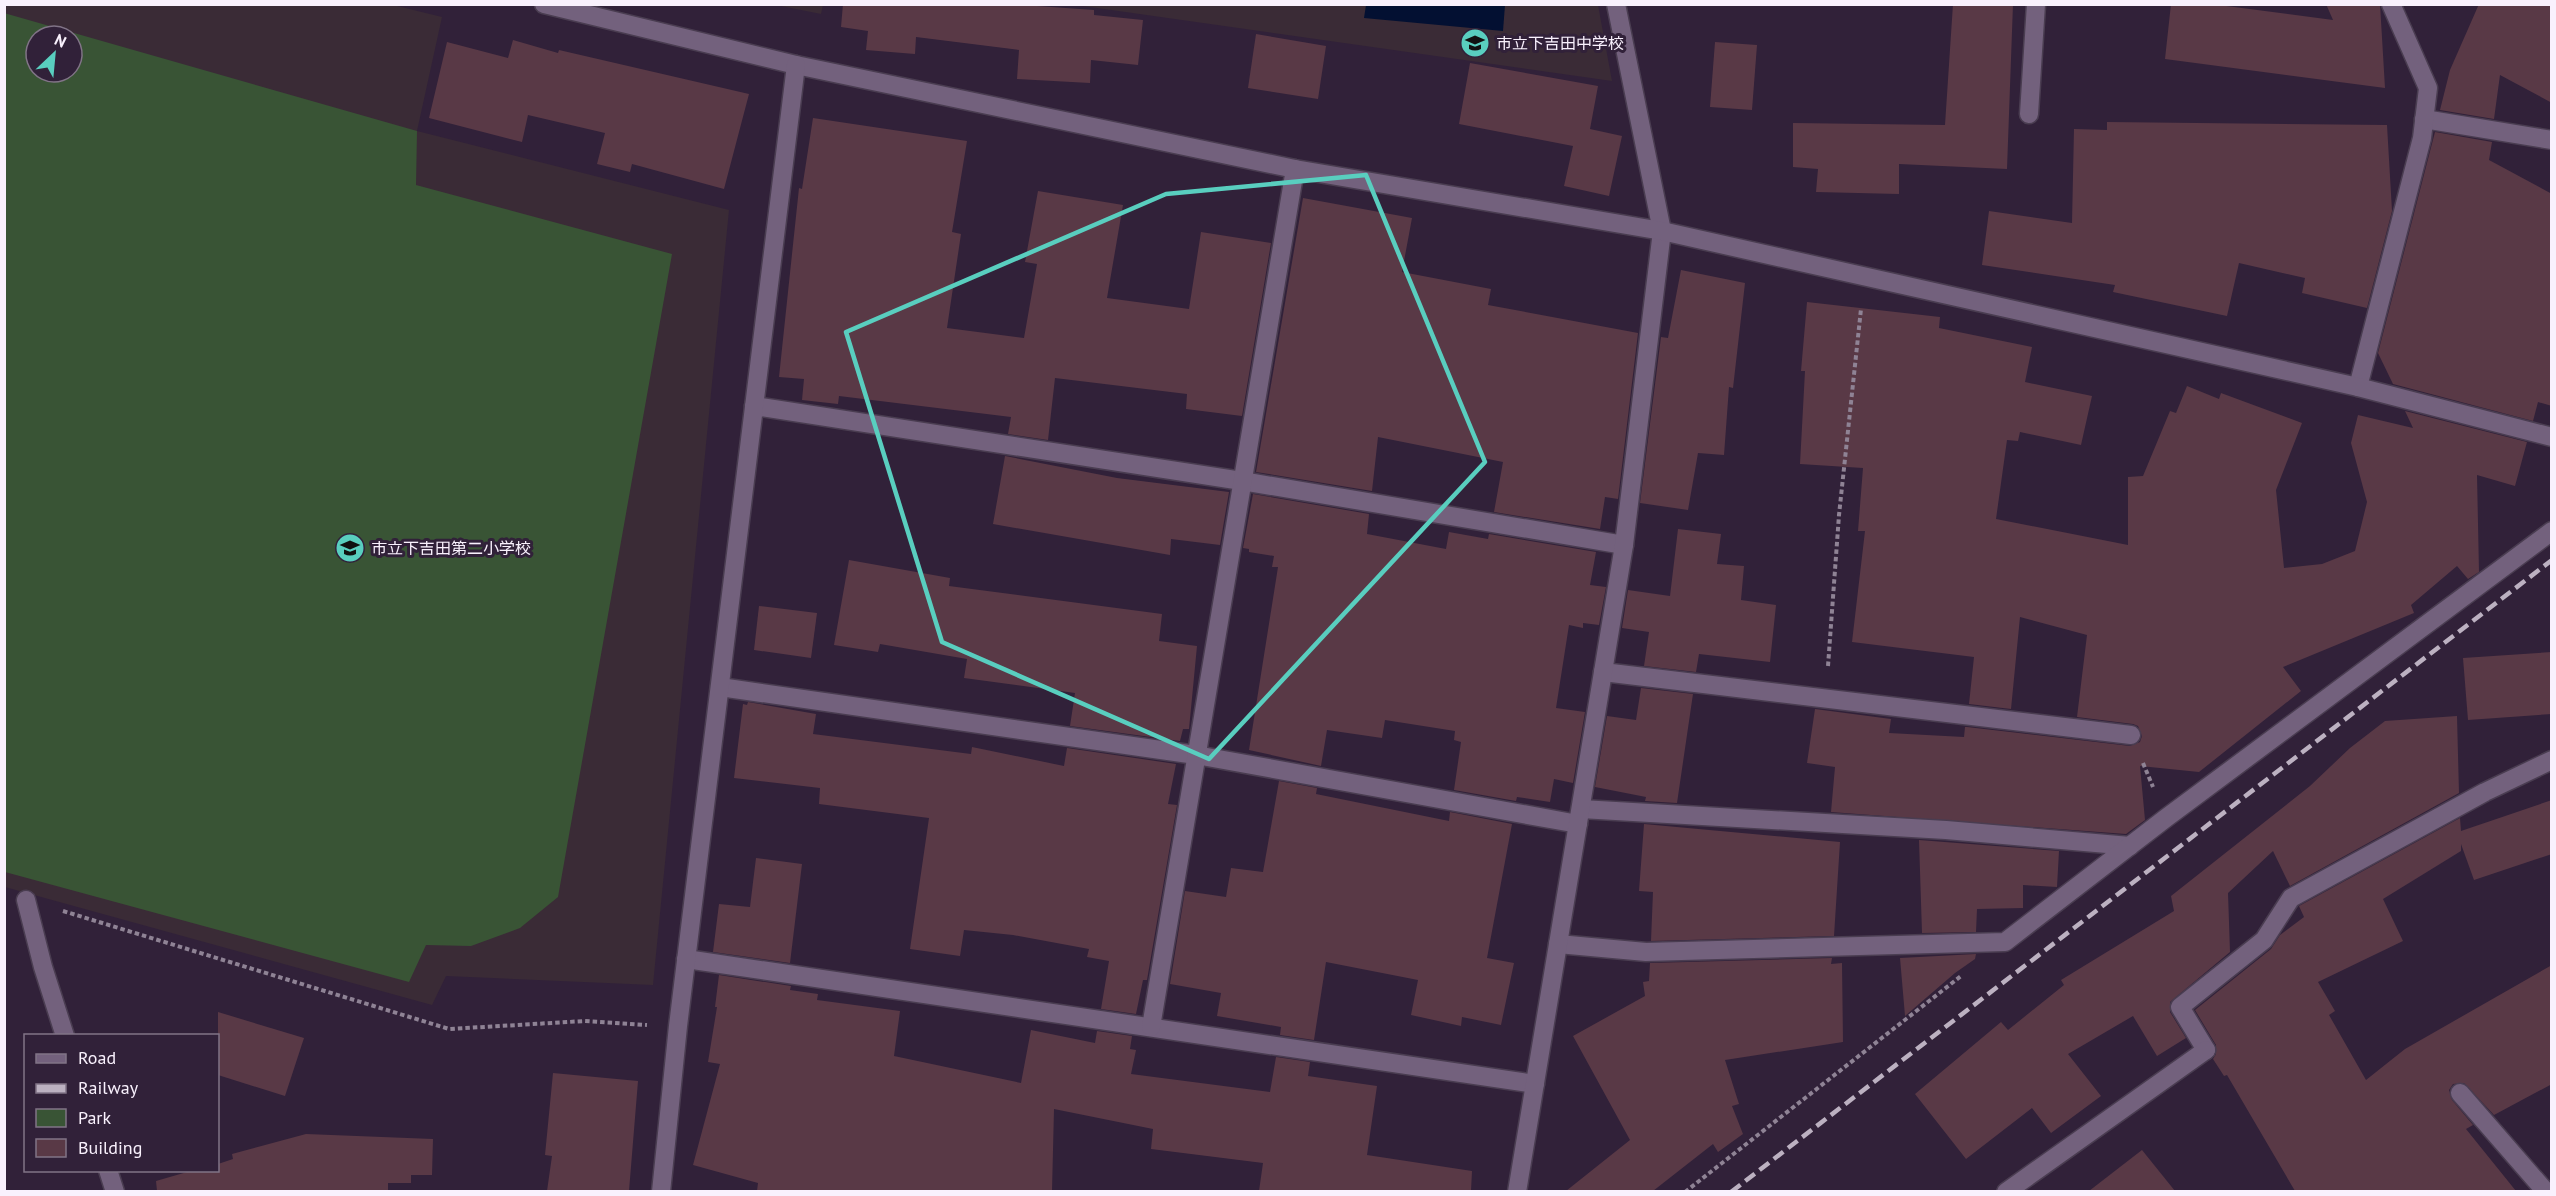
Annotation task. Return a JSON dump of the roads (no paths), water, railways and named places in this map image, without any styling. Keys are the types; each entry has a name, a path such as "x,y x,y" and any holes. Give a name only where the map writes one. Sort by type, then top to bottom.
{"street":[{"path":"544,4 796,65 1294,169 1662,231 2358,387 2552,437"},
{"path":"1517,1191 1624,545 1662,231 1616,4"},
{"path":"2029,114 2037,4"},
{"path":"2358,387 2422,138 2428,88 2391,4"},
{"path":"661,1191 686,959 796,65"},
{"path":"2424,119 2552,140"},
{"path":"1151,1027 1294,169"},
{"path":"754,406 1242,481 1624,545"},
{"path":"1558,944 1646,952 2005,942 2552,531"},
{"path":"1603,672 2131,735"},
{"path":"720,687 1196,755 1579,816 1946,830 2130,846"},
{"path":"2006,1191 2206,1050 2180,1007 2264,940 2291,898 2485,792 2552,760"},
{"path":"26,900 43,967 65,1034"},
{"path":"686,959 1535,1084"},
{"path":"2460,1093 2546,1191"},
{"path":"109,1172 115,1191"}],"water":[{"path":"1366,5 1505,5 1503,31 1364,18"}],"railway":[{"path":"1731,1192 2552,560"}],"place":[{"name":"市立下吉田中学校","path":"1475,43"},
{"name":"市立下吉田第二小学校","path":"350,548"}]}
